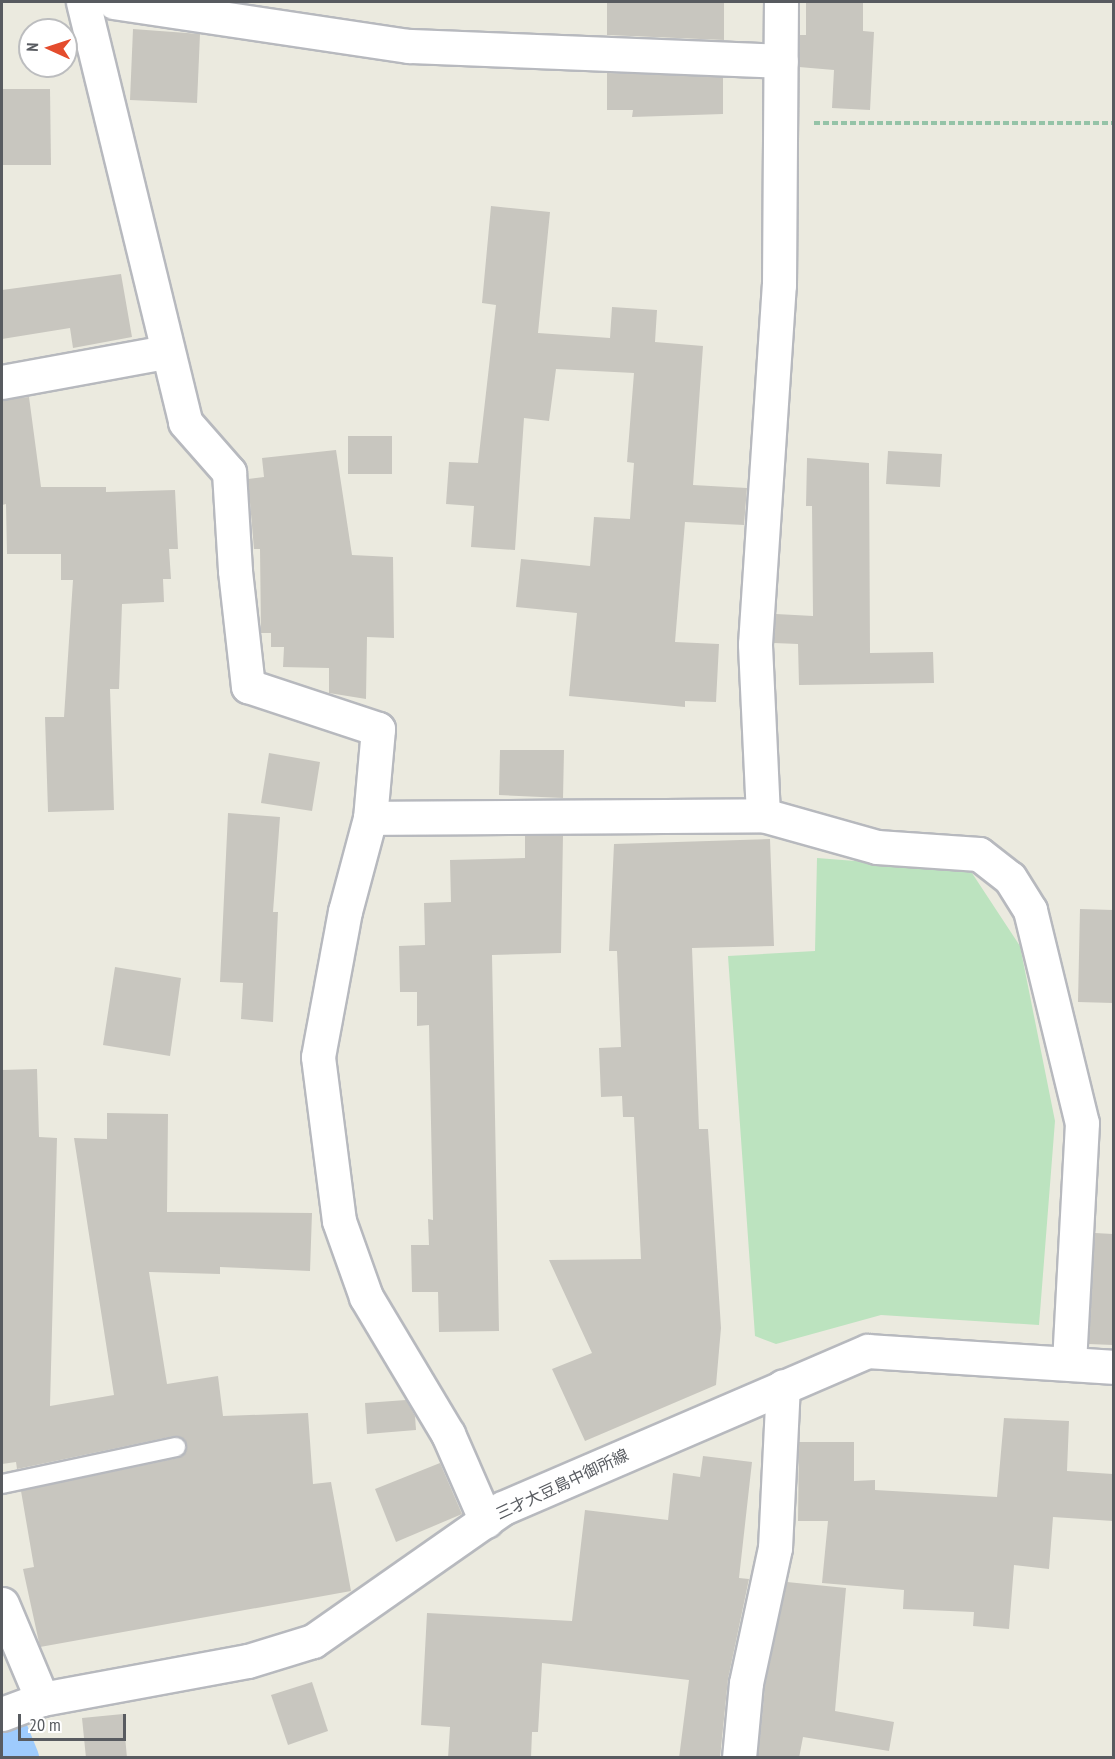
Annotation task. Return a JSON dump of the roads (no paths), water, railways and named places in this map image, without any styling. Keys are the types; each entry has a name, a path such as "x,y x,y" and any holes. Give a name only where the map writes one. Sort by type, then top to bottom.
{"street":[{"path":"83,2 166,352 185,422 229,472 235,570 248,686 378,729 370,818 345,911 318,1057 339,1221 366,1297 448,1434 486,1521"},
{"path":"114,2 410,46 781,61"},
{"path":"763,815 755,644 778,285 780,2"},
{"path":"2,382 166,352"},
{"path":"370,818 763,815 877,846 979,854 1010,878 1030,910 1082,1123 1070,1364"},
{"name":"三才大豆島中御所線","path":"2,1714 42,1699 248,1661 313,1641 503,1508 868,1351 1113,1367"},
{"path":"739,1758 746,1683 775,1548 783,1386"},
{"path":"2,1604 42,1699"}],"lane":[{"path":"2,1484 176,1447"}],"waterway":[{"path":"2,1714 20,1758"}]}
